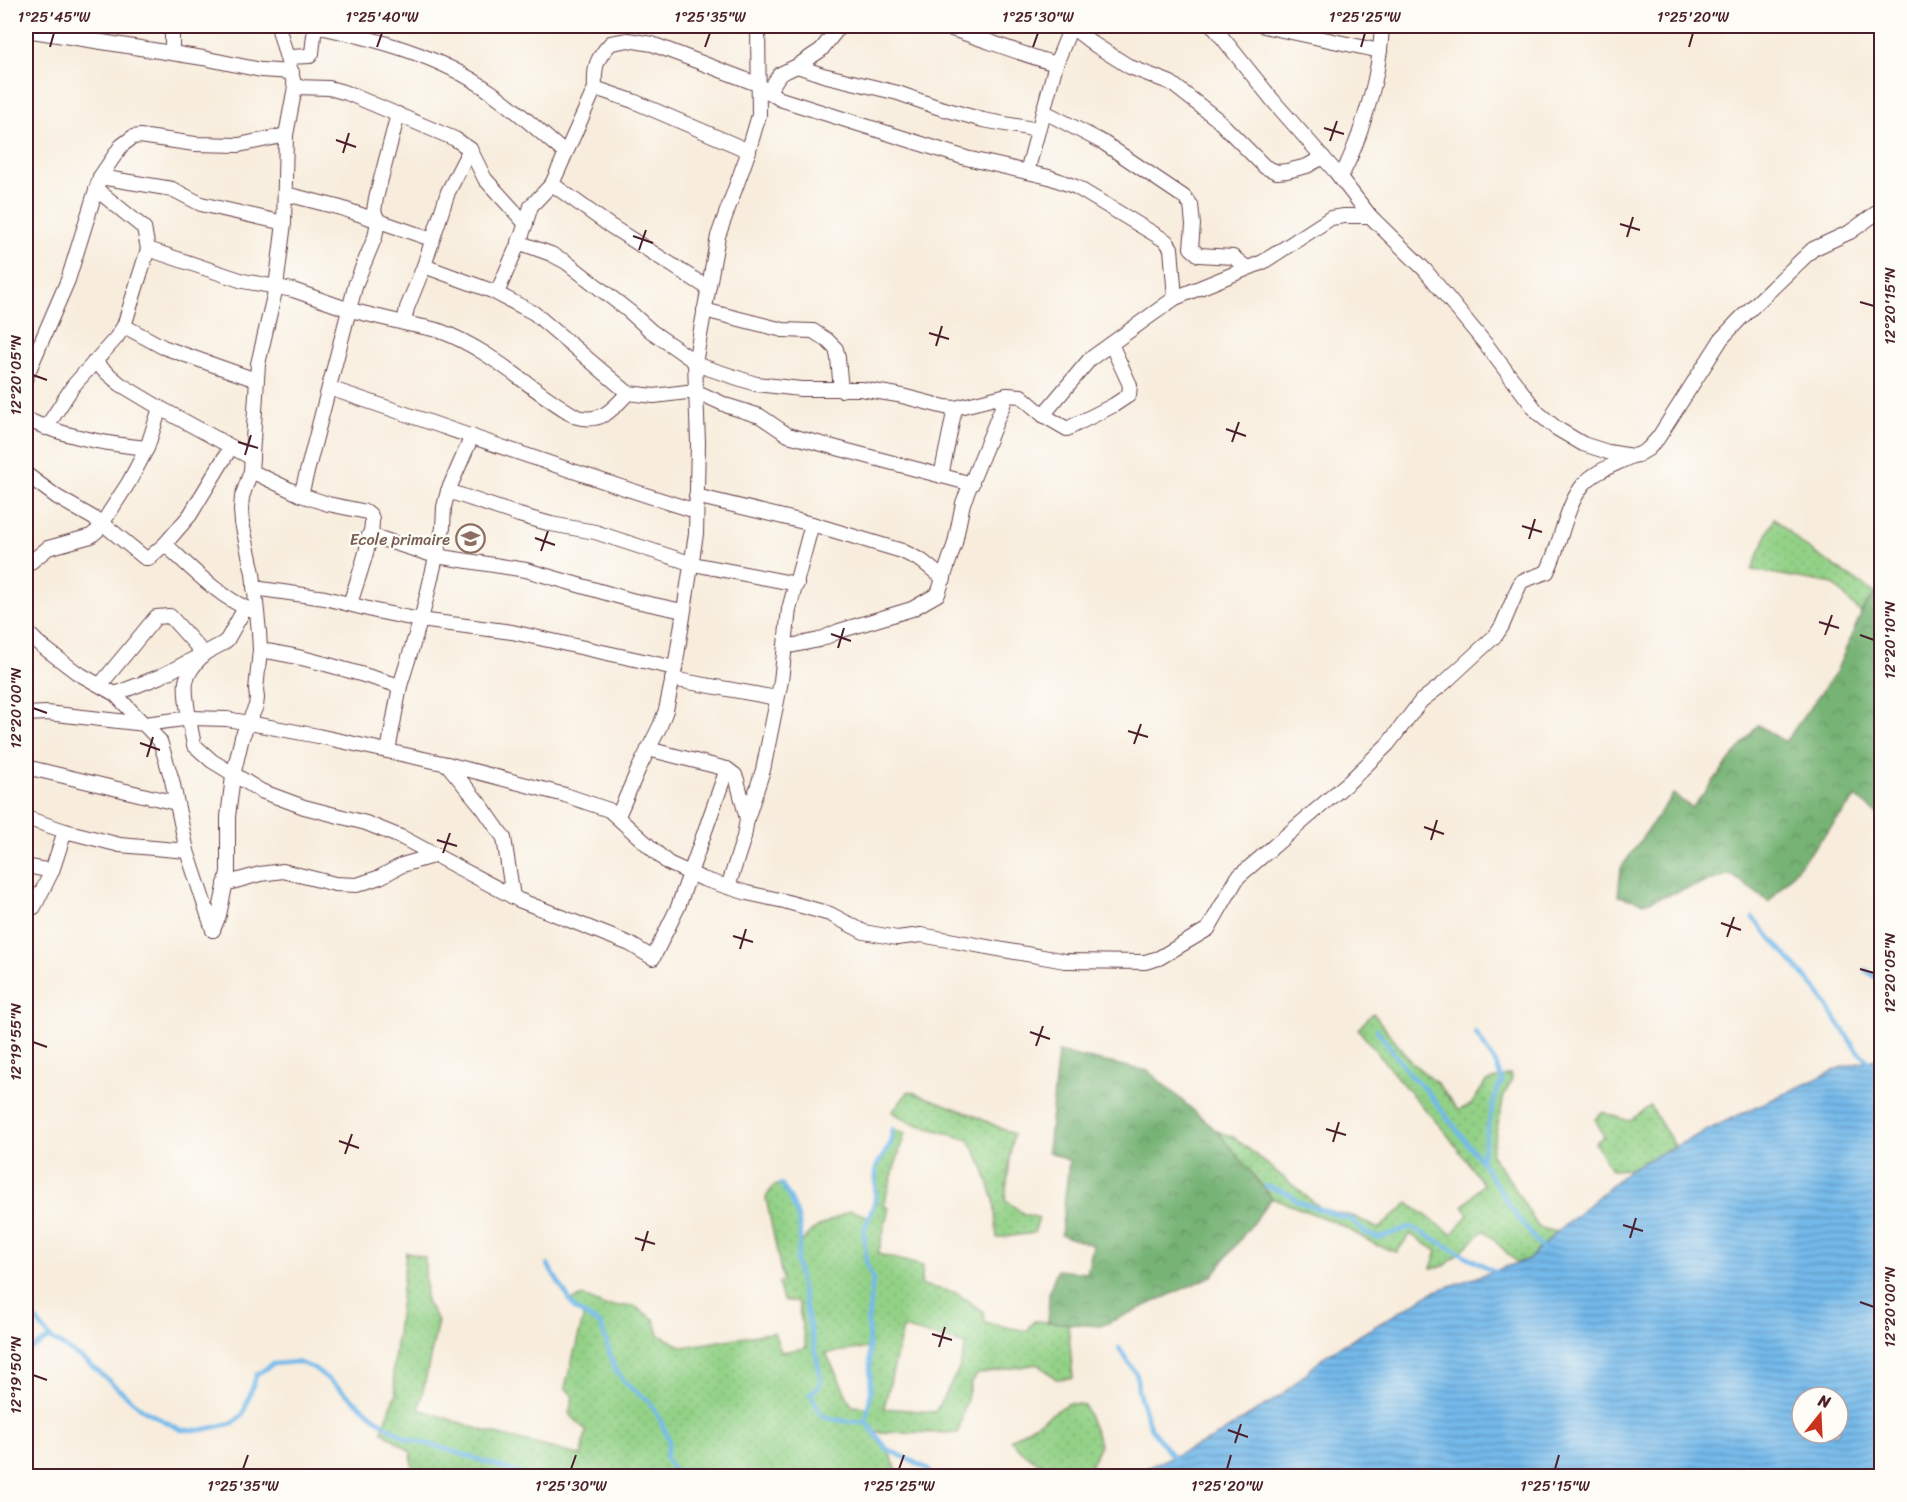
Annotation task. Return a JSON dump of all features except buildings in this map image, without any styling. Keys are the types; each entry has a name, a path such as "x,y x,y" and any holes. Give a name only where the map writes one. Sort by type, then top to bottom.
{"street":[{"path":"172,26 172,53"},
{"path":"26,630 38,643 68,667 115,694 160,741 172,780 187,851 213,930 219,915 228,872 228,817 233,776 247,724 256,706 260,650 250,610 254,588 251,556 241,510 251,464 256,380 276,287 286,194 286,135 295,87 278,26"},
{"path":"288,57 310,56 315,26 395,45 455,70 490,91 566,153"},
{"path":"618,816 666,710 674,673 693,564 698,443 695,363 718,236 749,151 759,115 763,88 758,26"},
{"path":"763,88 780,74 822,50 840,26"},
{"path":"943,26 1056,64"},
{"path":"1027,172 1056,64 1070,26 1130,67 1171,83 1217,119 1265,167 1277,172 1287,171 1307,166 1323,157"},
{"path":"1214,26 1370,216 1425,270 1538,413 1556,428 1583,444 1608,452 1632,456"},
{"path":"1264,26 1380,51"},
{"path":"1340,177 1350,162 1374,90 1382,26"},
{"path":"29,29 261,70 292,72"},
{"path":"497,293 526,224 531,206 552,184 595,88 594,72 598,57 611,43 628,40 662,47 763,88 780,99 966,158 1027,172 1076,187 1166,241 1171,248 1175,298"},
{"path":"797,66 832,78 898,93 971,117 1038,130"},
{"path":"295,87 329,88 347,93 440,131 470,149 485,179 526,224"},
{"path":"595,88 633,101 749,151"},
{"path":"1043,111 1104,143 1184,197 1191,205 1191,248 1194,252 1199,255 1233,256 1247,268"},
{"path":"301,495 356,283 372,248 378,221 374,211 376,198 398,114"},
{"path":"26,377 68,279 98,183 121,146 133,137 195,144 239,145 286,135"},
{"path":"404,323 407,308 424,266 448,192 470,149"},
{"path":"98,183 172,189 201,204 284,223"},
{"path":"46,428 73,386 124,326 148,249 144,228 98,183"},
{"path":"552,184 609,225 708,288"},
{"path":"286,194 314,200 432,239"},
{"path":"26,714 47,713 145,724 191,718 226,719 447,764 601,806 618,816 668,863 690,874 728,887 830,914 864,932 897,938 921,935 1065,961 1146,962 1159,958 1208,929 1238,877 1350,781 1388,744 1421,701 1443,684 1496,634 1522,582 1547,572 1572,506 1583,485 1593,476 1648,448 1658,438 1722,338 1813,249 1850,232 1881,209"},
{"path":"1043,414 1090,359 1175,298 1263,262 1331,218 1370,216"},
{"path":"518,242 566,262 651,331 695,363 756,384 801,389 878,391 931,405 955,408 1006,395 1021,396 1043,414 1067,429 1129,395 1130,385 1111,344"},
{"path":"148,249 243,281 293,290 350,310 438,330 504,365 577,417 590,420 610,412 628,393"},
{"path":"424,266 497,293 534,313 628,393 654,396 695,391 728,406 760,416 788,435 972,484"},
{"path":"704,310 783,330 813,331 836,349 841,390"},
{"path":"124,326 163,347 256,380"},
{"path":"94,362 120,384 231,447 251,464 301,495 328,504 367,512 372,518 369,536 351,604"},
{"path":"329,388 546,463 696,511"},
{"path":"785,647 819,640 846,629 912,609 938,594 959,526 963,503 1006,395"},
{"path":"26,566 48,548 91,536 98,530 129,482 147,447 160,408"},
{"path":"941,476 955,408"},
{"path":"26,419 73,437 118,445 147,447"},
{"path":"388,751 400,686 420,620 443,528 444,507 448,491 472,436"},
{"path":"26,474 102,523 146,559 165,544 190,515 231,447"},
{"path":"448,491 519,515 595,532 693,564 796,584"},
{"path":"696,496 812,524 902,551 922,561 944,579"},
{"path":"728,887 763,770 777,698 789,609 812,524"},
{"path":"369,536 436,556 526,570 631,600 683,611"},
{"path":"165,544 196,573 250,610"},
{"path":"254,588 289,592 420,620 512,632 777,698"},
{"path":"115,694 161,676 227,640 250,610"},
{"path":"100,685 156,617 170,616 204,654"},
{"path":"260,650 339,667 400,686"},
{"path":"204,654 194,664 186,681 194,745 197,750 233,776 261,791 304,807 366,823 436,855 513,897 630,944 653,958 668,930 727,770"},
{"path":"648,749 727,770 735,775 747,819"},
{"path":"447,764 504,838 513,897"},
{"path":"26,767 176,803"},
{"path":"26,818 65,831 120,844 187,851"},
{"path":"26,909 34,907 52,871 65,831"},
{"path":"225,884 260,874 283,871 335,884 357,885 381,877 402,865 436,855"},
{"path":"26,866 52,871"}],"green space":[{"path":"1774,518 1803,545 1876,594 1861,613 1833,584 1752,570"},
{"path":"1881,588 1881,817 1856,797 1769,902 1730,874 1644,903 1618,896 1621,868 1673,794 1692,808 1758,725 1785,742 1836,672 1864,607"},
{"path":"1373,1013 1411,1062 1438,1084 1458,1110 1471,1105 1486,1082 1510,1074 1512,1079 1504,1096 1491,1155 1511,1182 1538,1227 1557,1232 1529,1259 1517,1263 1484,1230 1445,1266 1431,1268 1437,1251 1410,1234 1397,1252 1376,1245 1337,1223 1272,1198 1217,1131 1235,1138 1322,1209 1355,1217 1379,1229 1408,1203 1452,1234 1468,1215 1463,1206 1483,1184 1447,1134 1358,1029"},
{"path":"1058,1052 1148,1071 1217,1131 1272,1198 1212,1276 1101,1326 1048,1322 1049,1292 1057,1270 1087,1273 1093,1245 1061,1235 1069,1161 1048,1151"},
{"path":"909,1091 973,1115 1013,1134 1005,1200 1024,1214 1039,1218 1034,1233 997,1238 994,1200 982,1164 969,1140 912,1123 892,1112"},
{"path":"1650,1106 1675,1146 1630,1169 1611,1170 1595,1143 1604,1136 1595,1119 1602,1112 1629,1121"},
{"path":"892,1129 905,1133 883,1206 889,1208 878,1254 923,1266 921,1285 954,1292 983,1311 985,1323 1027,1331 1034,1321 1068,1323 1073,1378 1056,1379 1038,1364 978,1374 971,1382 958,1433 875,1432 887,1449 900,1476 413,1476 411,1452 382,1431 396,1394 393,1371 406,1252 425,1257 426,1302 438,1321 419,1409 488,1432 582,1456 586,1431 569,1413 573,1397 565,1387 584,1315 575,1309 571,1301 582,1296 605,1306 634,1306 654,1319 659,1335 683,1347 774,1332 781,1352 806,1348 798,1303 783,1300 778,1283 783,1281 766,1198 772,1187 781,1184 795,1212 801,1243 812,1230 851,1210 869,1217 875,1201 876,1167 891,1144","holes":["903,1328 966,1345 960,1367 935,1412 884,1408","869,1348 871,1389 868,1407 852,1406 826,1353"]},
{"path":"1069,1403 1084,1405 1100,1444 1086,1476 1056,1476 1010,1440"}],"water":[{"path":"1881,1058 1881,1476 1139,1476 1146,1468 1212,1439 1282,1395 1326,1355 1433,1292 1529,1259 1630,1169 1842,1067"}],"waterway":[{"path":"1753,918 1816,989 1855,1048 1872,1065"},
{"path":"1866,970 1882,983"},
{"path":"1377,1030 1411,1076 1425,1089 1481,1161 1516,1215 1543,1250"},
{"path":"1475,1032 1496,1064 1502,1081 1495,1095 1481,1160"},
{"path":"892,1129 891,1143 876,1167 875,1201 864,1231 866,1263 873,1279 868,1321 871,1389 866,1422 887,1449 928,1469 930,1476"},
{"path":"781,1184 792,1202 799,1221 800,1240 796,1261 821,1379 819,1387 810,1393 822,1416 843,1421 866,1422"},
{"path":"1266,1186 1289,1194 1297,1201 1352,1220 1366,1233 1378,1238 1411,1227 1498,1273"},
{"path":"548,1265 575,1309 601,1325 615,1370 631,1388 649,1401 658,1415 669,1440 666,1458 674,1472"},
{"path":"26,1289 30,1295 35,1318 50,1338 86,1361 142,1409 181,1430 202,1430 233,1423 243,1414 257,1374 273,1364 297,1362 314,1368 386,1426 408,1439 528,1476"},
{"path":"26,1352 50,1338"},
{"path":"1119,1348 1137,1375 1138,1391 1151,1429 1176,1461"},
{"path":"615,1476 692,1471 715,1476"}],"place":[{"name":"Ecole primaire","path":"471,539"}]}
